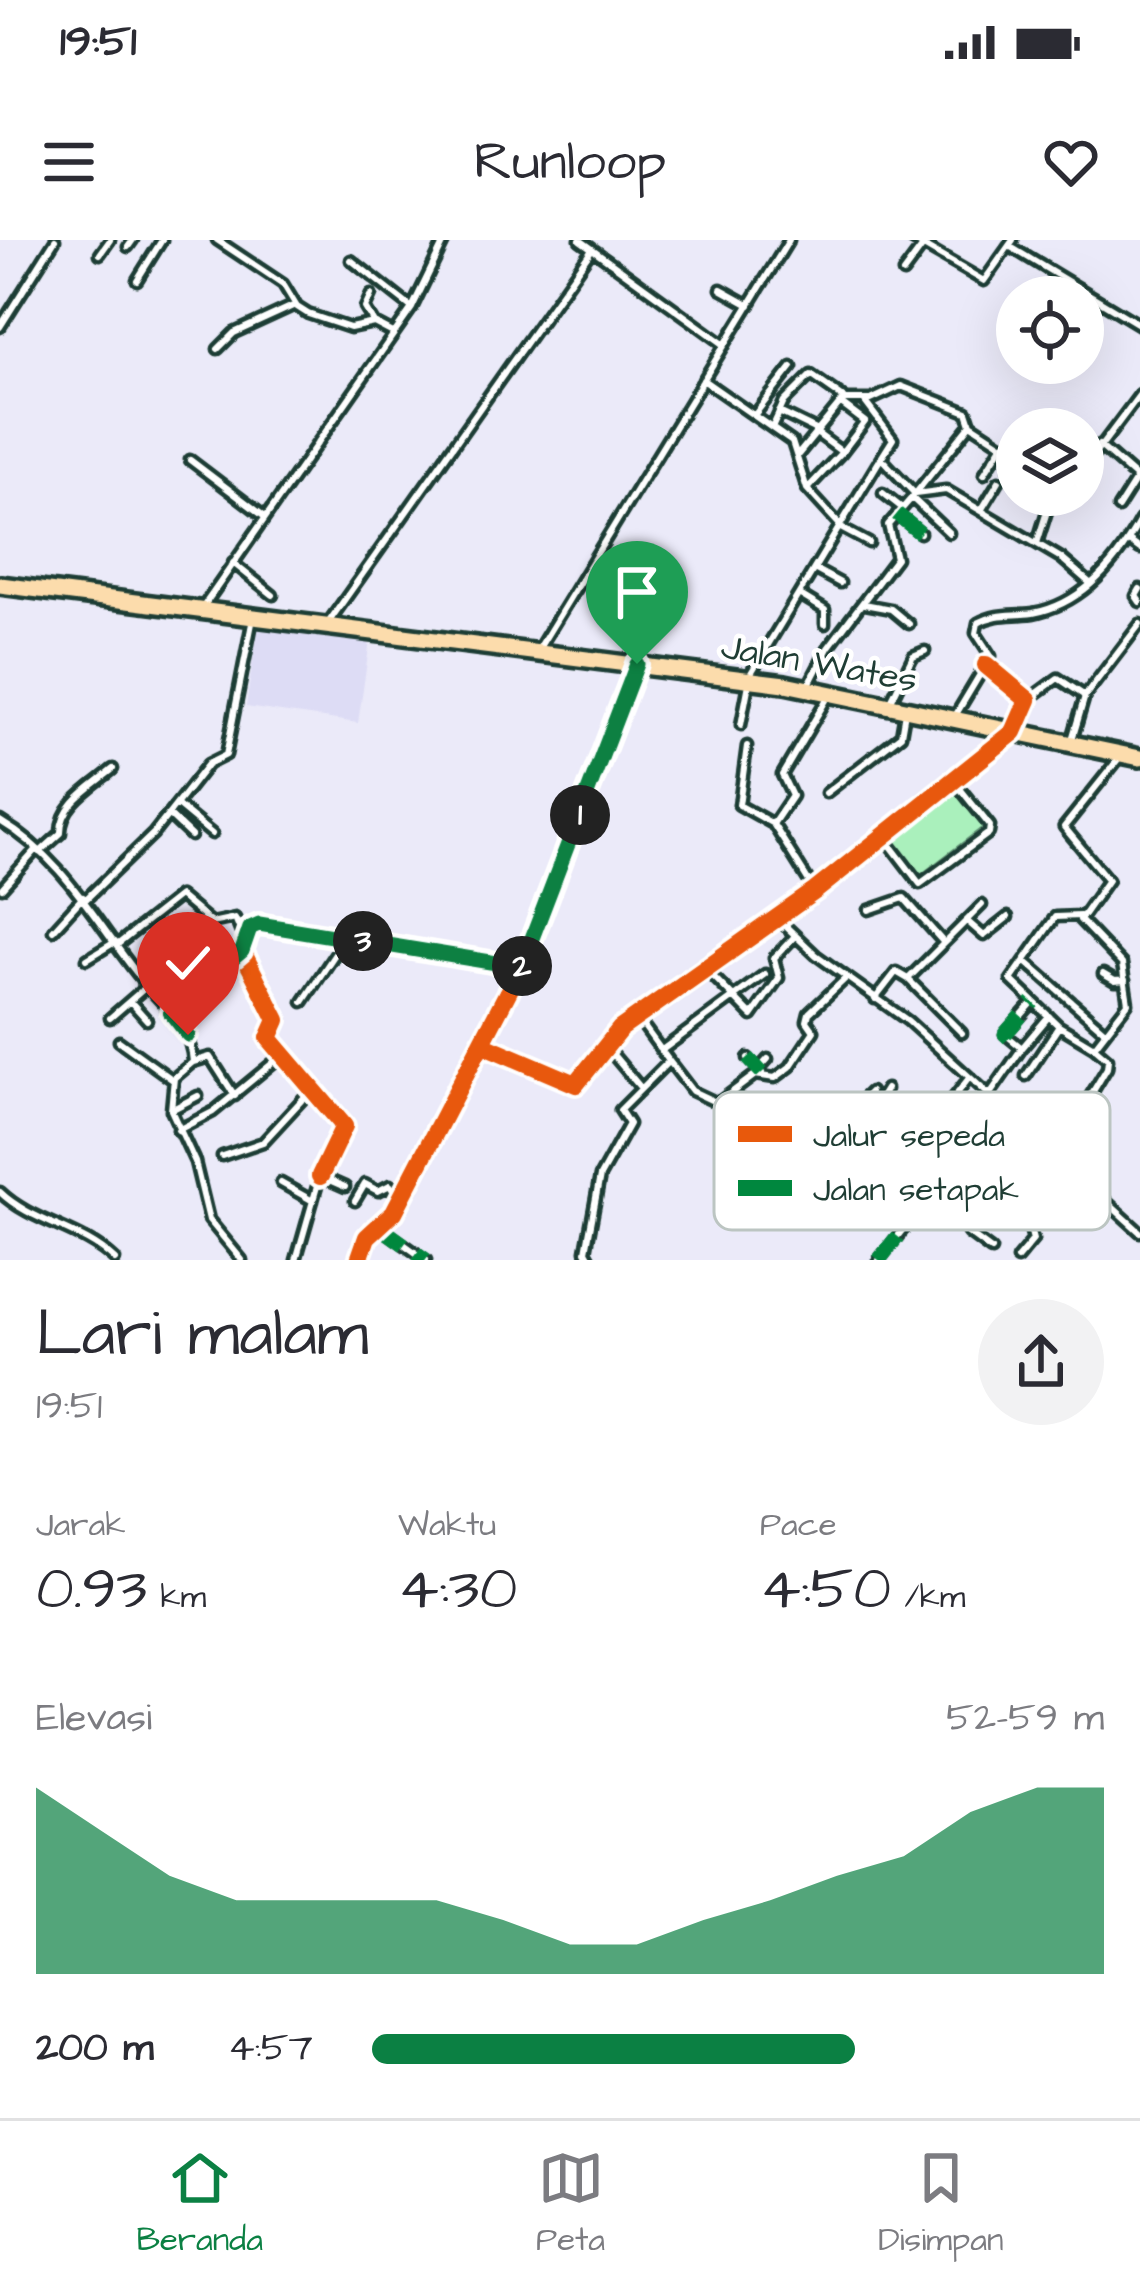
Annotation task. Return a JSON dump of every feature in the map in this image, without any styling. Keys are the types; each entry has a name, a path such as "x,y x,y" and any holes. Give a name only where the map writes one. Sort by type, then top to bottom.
{"highway":[{"path":"0,583 302,621"},
{"path":"203,609 302,621"},
{"name":"Jalan Wates","path":"302,621 807,688 1140,758"}],"street":[{"path":"0,327 55,240"},
{"path":"100,254 110,240"},
{"path":"136,280 162,240"},
{"path":"217,240 283,284 295,305 341,326 374,322"},
{"path":"229,248 236,240"},
{"path":"203,609 412,308 445,240"},
{"path":"580,240 724,345"},
{"path":"538,650 789,240"},
{"path":"913,240 984,281 1011,243 1140,326"},
{"path":"903,273 922,246"},
{"path":"328,623 592,249"},
{"path":"351,260 412,308"},
{"path":"721,290 750,304"},
{"path":"371,295 365,308 374,322 393,333"},
{"path":"218,349 234,333 295,305"},
{"path":"755,413 792,367"},
{"path":"773,426 779,412 814,374 866,422 807,489"},
{"path":"703,380 792,442 807,489 839,525 869,543"},
{"path":"797,456 842,401 864,401 906,386 967,412 971,424 996,440"},
{"path":"1104,439 1140,394"},
{"path":"741,724 748,680 893,439 864,401"},
{"path":"779,412 842,452"},
{"path":"807,688 828,649 896,558 888,525 971,424"},
{"path":"1104,449 1138,479 1118,508"},
{"path":"984,474 996,455"},
{"path":"881,458 949,533"},
{"path":"190,460 265,517"},
{"path":"982,509 996,486"},
{"path":"913,496 942,489 1037,543 1091,584"},
{"path":"883,494 920,533"},
{"path":"1037,543 1046,516"},
{"path":"953,719 992,652 976,633 980,621 1065,602 1091,584 1129,541 1140,520"},
{"path":"1129,541 1140,549"},
{"path":"233,563 273,595"},
{"path":"816,570 840,584"},
{"path":"1140,589 1136,596 1140,602"},
{"path":"802,596 825,610 825,624"},
{"path":"864,604 890,609 910,624"},
{"path":"53,930 169,815 208,764 227,752 254,618"},
{"path":"1071,743 1085,696 1140,624"},
{"path":"826,793 901,735 898,707 913,656 925,651"},
{"path":"359,1260 367,1237 400,1200 521,967 637,664"},
{"path":"986,665 1028,700"},
{"path":"482,1044 573,1085 604,1044 637,1017 815,891 1014,732 1028,700 1058,678 1085,696"},
{"path":"773,824 792,796 782,775 830,693"},
{"path":"747,746 739,805 773,824 815,891"},
{"path":"1080,916 1108,880 1064,827 1121,754"},
{"path":"2,887 61,833 62,815 113,769"},
{"path":"869,910 901,897 991,830 954,781"},
{"path":"177,805 212,834"},
{"path":"169,815 191,836"},
{"path":"0,821 39,850 85,898 188,1035 193,1062"},
{"path":"884,837 920,884"},
{"path":"87,959 116,944 179,896 211,922 226,915 235,918 244,940 242,951 277,1020 268,1036 280,1057 344,1126 320,1176 296,1260"},
{"path":"901,897 944,944"},
{"path":"908,979 982,905"},
{"path":"1093,1092 1108,1059 1059,1026 1011,980 1054,916 1080,916 1122,964 1126,1006 1094,1047"},
{"path":"968,922 984,936 1008,917"},
{"path":"777,918 794,937 984,1092"},
{"path":"244,940 259,924 521,967"},
{"path":"707,970 733,1002 752,1016 779,978 774,958 794,937"},
{"path":"303,1002 337,951 339,938"},
{"path":"170,1012 242,951"},
{"path":"1025,962 1105,1031"},
{"path":"875,999 896,972 962,1033"},
{"path":"662,1050 765,974"},
{"path":"1103,974 1125,980"},
{"path":"748,1058 775,1078 790,1067 814,1030 807,1021 809,1012 846,978"},
{"path":"110,1018 147,986"},
{"path":"130,1001 147,1021"},
{"path":"1022,1048 1005,1034 1033,1002"},
{"path":"988,1092 1048,1016"},
{"path":"637,1017 692,1091 714,1100"},
{"path":"1026,1076 1059,1026"},
{"path":"119,1041 173,1081"},
{"path":"604,1044 641,1088"},
{"path":"235,1096 210,1057 193,1062 173,1081 171,1110 195,1162 209,1220 242,1260"},
{"path":"178,1130 235,1096 280,1057"},
{"path":"732,1092 768,1059"},
{"path":"591,1260 586,1251 600,1176 628,1127 620,1110 669,1061"},
{"path":"959,1092 970,1078"},
{"path":"221,1156 263,1142 311,1090"},
{"path":"171,1110 198,1096"},
{"path":"320,1176 345,1186"},
{"path":"280,1183 313,1201"},
{"path":"355,1201 366,1184 377,1191 390,1186 400,1200"},
{"path":"0,1194 21,1211 45,1216 116,1260"},
{"path":"1110,1204 1140,1232"},
{"path":"380,1227 426,1260"},
{"path":"879,1260 900,1230"},
{"path":"967,1230 991,1250"},
{"path":"1017,1259 1033,1237 1031,1230"}],"shaded area":[{"path":"258,625 370,641 358,723 246,707"}],"green space":[{"path":"955,790 984,827 920,876 891,839"}],"marked path":[{"path":"897,514 920,533"},
{"path":"1009,1038 1005,1034 1033,1002"},
{"path":"748,1058 762,1073"},
{"path":"380,1227 426,1260"},
{"path":"879,1260 903,1230"}],"cycle path":[{"path":"359,1260 367,1237 394,1212 521,967 637,664"},
{"path":"482,1044 576,1084 620,1029 815,891 1014,732 1028,700 986,665"},
{"path":"320,1176 344,1126 269,1038 277,1020 242,951 250,928 259,924 521,967"}],"route":[{"path":"188,1035 170,1012 242,951 254,925 521,967 637,664"}]}
